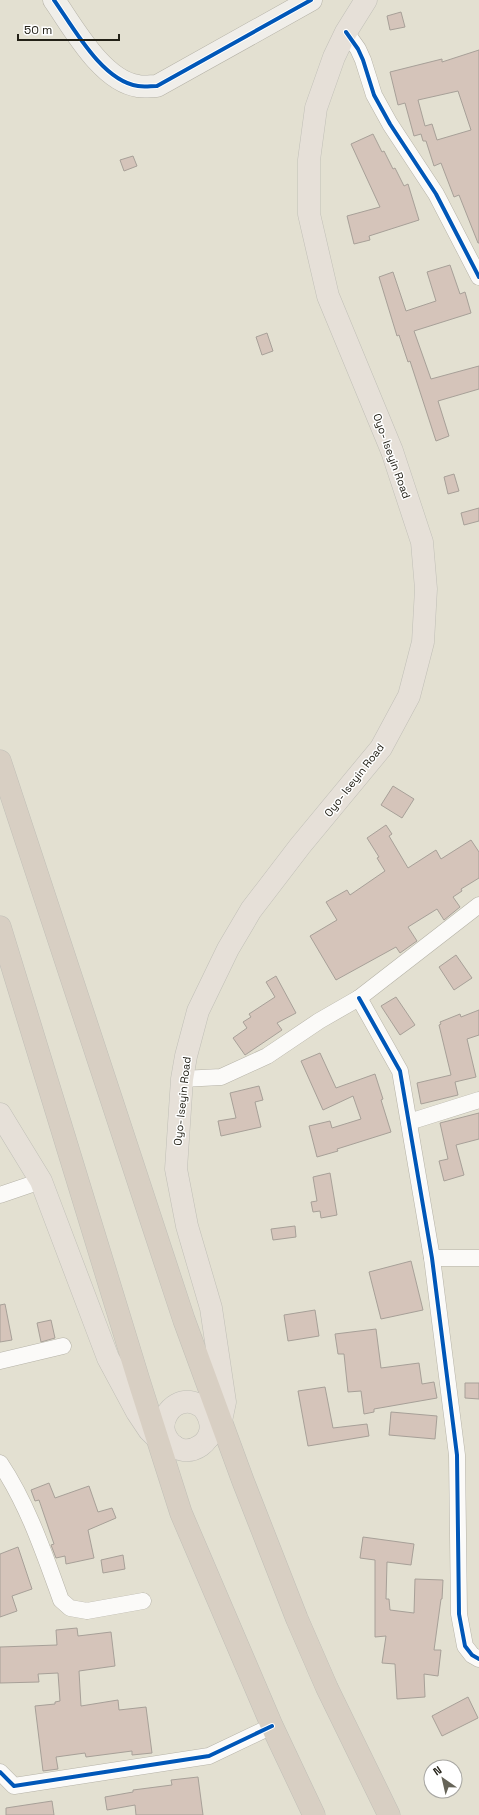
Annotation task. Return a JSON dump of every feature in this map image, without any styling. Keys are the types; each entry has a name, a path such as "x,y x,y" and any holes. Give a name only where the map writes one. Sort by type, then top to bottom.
{"highway":[{"path":"0,761 184,1320 209,1385 215,1429 327,1688 389,1815"},
{"path":"0,927 138,1381 162,1425 182,1513 272,1726 314,1815"}],"main road":[{"name":"Oyo- Iseyin Road","path":"215,1429 225,1402 220,1362 211,1308 188,1226 176,1169 182,1079 186,1056 198,1011 228,949 256,904 300,846 381,748 409,696 423,642 426,589 422,542 392,450 328,296 309,214 309,160 316,108 334,57 346,32 366,0"},
{"path":"0,1114 41,1181 108,1358 122,1386 137,1412 162,1425"},
{"path":"197,1405 201,1394 216,1374 220,1362"},
{"path":"122,1386 162,1425 182,1450 198,1448 215,1429 197,1405"},
{"path":"162,1425 175,1405 197,1405"}],"street":[{"path":"54,0 97,60 120,79 137,86 157,86 311,0"},
{"path":"346,32 358,49 363,60 374,95 390,124 436,194 479,277"},
{"path":"182,1079 221,1077 267,1056 319,1021 359,998 479,905"},
{"path":"359,998 400,1071 432,1258 457,1455 459,1614 465,1646 472,1655 479,1659"},
{"path":"409,1122 479,1100"},
{"path":"0,1195 41,1181"},
{"path":"432,1258 479,1258"},
{"path":"0,1361 62,1346"},
{"path":"0,1463 13,1482 34,1528 61,1600 70,1608 87,1611 143,1601"},
{"path":"1,1776 14,1786 209,1756 272,1726"}],"building":[{"path":"401,12 405,27 390,30 387,16"},
{"path":"479,50 479,243 459,195 454,197 441,163 434,166 426,141 423,141 421,134 414,136 405,103 398,105 390,72 442,59 442,62","holes":["458,91 471,130 437,140 432,124 425,126 418,100"]},
{"path":"373,134 393,169 395,168 404,186 408,184 419,220 369,236 370,240 354,244 347,216 380,207 351,144"},
{"path":"133,156 137,166 124,171 120,160"},
{"path":"450,265 460,294 465,292 471,313 414,331 431,379 479,366 479,389 438,401 449,436 436,441 410,361 408,362 399,335 397,336 379,277 393,272 406,311 436,301 427,272"},
{"path":"267,333 273,351 262,355 256,337"},
{"path":"454,474 459,491 448,494 444,477"},
{"path":"479,508 479,521 464,525 461,513"},
{"path":"393,786 414,799 402,818 381,805"},
{"path":"386,825 392,834 389,836 408,868 436,850 441,859 471,840 479,852 479,878 461,889 462,891 453,897 460,907 444,920 437,909 408,927 417,941 400,953 396,947 336,980 310,936 337,920 326,902 347,890 350,895 385,871 377,858 379,857 367,838"},
{"path":"456,955 472,978 454,990 439,967"},
{"path":"276,976 296,1013 277,1023 282,1030 245,1055 233,1038 247,1028 243,1022 251,1017 249,1014 275,997 266,982"},
{"path":"396,997 415,1025 400,1035 381,1006"},
{"path":"479,1010 479,1035 467,1039 476,1077 455,1082 458,1095 421,1104 417,1083 451,1075 439,1025 441,1024 440,1022 460,1014 461,1017"},
{"path":"320,1053 336,1088 375,1074 391,1132 317,1157 309,1126 330,1121 332,1128 361,1119 353,1096 323,1110 301,1061"},
{"path":"259,1086 263,1100 255,1102 261,1127 221,1136 218,1121 236,1118 230,1093"},
{"path":"479,1113 479,1139 456,1145 464,1175 444,1181 439,1161 448,1159 440,1123"},
{"path":"330,1173 337,1215 321,1218 320,1211 313,1212 311,1202 317,1201 313,1177"},
{"path":"295,1226 296,1237 273,1240 271,1229"},
{"path":"411,1261 423,1310 381,1319 369,1272"},
{"path":"5,1304 12,1340 0,1342 0,1305"},
{"path":"315,1310 319,1336 288,1341 284,1315"},
{"path":"51,1320 55,1338 41,1342 37,1323"},
{"path":"376,1329 381,1368 419,1363 422,1384 434,1382 437,1398 374,1409 374,1412 364,1414 361,1391 348,1392 344,1354 338,1354 335,1334"},
{"path":"465,1383 479,1383 479,1399 465,1398"},
{"path":"325,1387 333,1428 367,1424 369,1436 308,1446 298,1391"},
{"path":"391,1412 437,1416 435,1439 389,1435"},
{"path":"49,1483 55,1498 89,1486 98,1512 112,1508 116,1518 88,1530 94,1558 66,1564 65,1556 56,1558 51,1545 54,1544 39,1500 35,1501 31,1490"},
{"path":"363,1537 414,1544 411,1565 387,1562 386,1599 389,1599 390,1610 414,1613 415,1579 443,1580 442,1599 434,1650 441,1650 438,1676 424,1674 425,1697 397,1699 395,1664 382,1663 386,1636 375,1637 375,1560 360,1558"},
{"path":"18,1547 32,1589 12,1596 17,1611 0,1617 0,1554"},
{"path":"123,1555 125,1569 103,1573 101,1560"},
{"path":"77,1628 78,1636 111,1632 115,1666 79,1671 81,1706 118,1700 119,1710 146,1707 152,1753 132,1755 132,1751 86,1757 85,1753 56,1757 58,1769 43,1771 35,1706 55,1704 55,1702 60,1701 58,1673 38,1674 39,1682 0,1683 0,1647 57,1645 56,1630"},
{"path":"468,1697 478,1718 442,1736 432,1716"},
{"path":"198,1777 203,1815 136,1815 135,1805 107,1810 105,1797 133,1792 133,1790 172,1785 171,1780"},
{"path":"52,1801 54,1815 6,1815 6,1808"}],"cycle path":[{"path":"54,0 79,38 101,64 112,74 125,82 138,86 157,86 311,0"},
{"path":"346,32 358,49 363,60 374,95 390,124 436,194 479,277"},
{"path":"359,998 400,1071 432,1258 457,1455 459,1614 465,1646 472,1655 479,1659"},
{"path":"0,1772 14,1786 209,1756 272,1726"}]}
